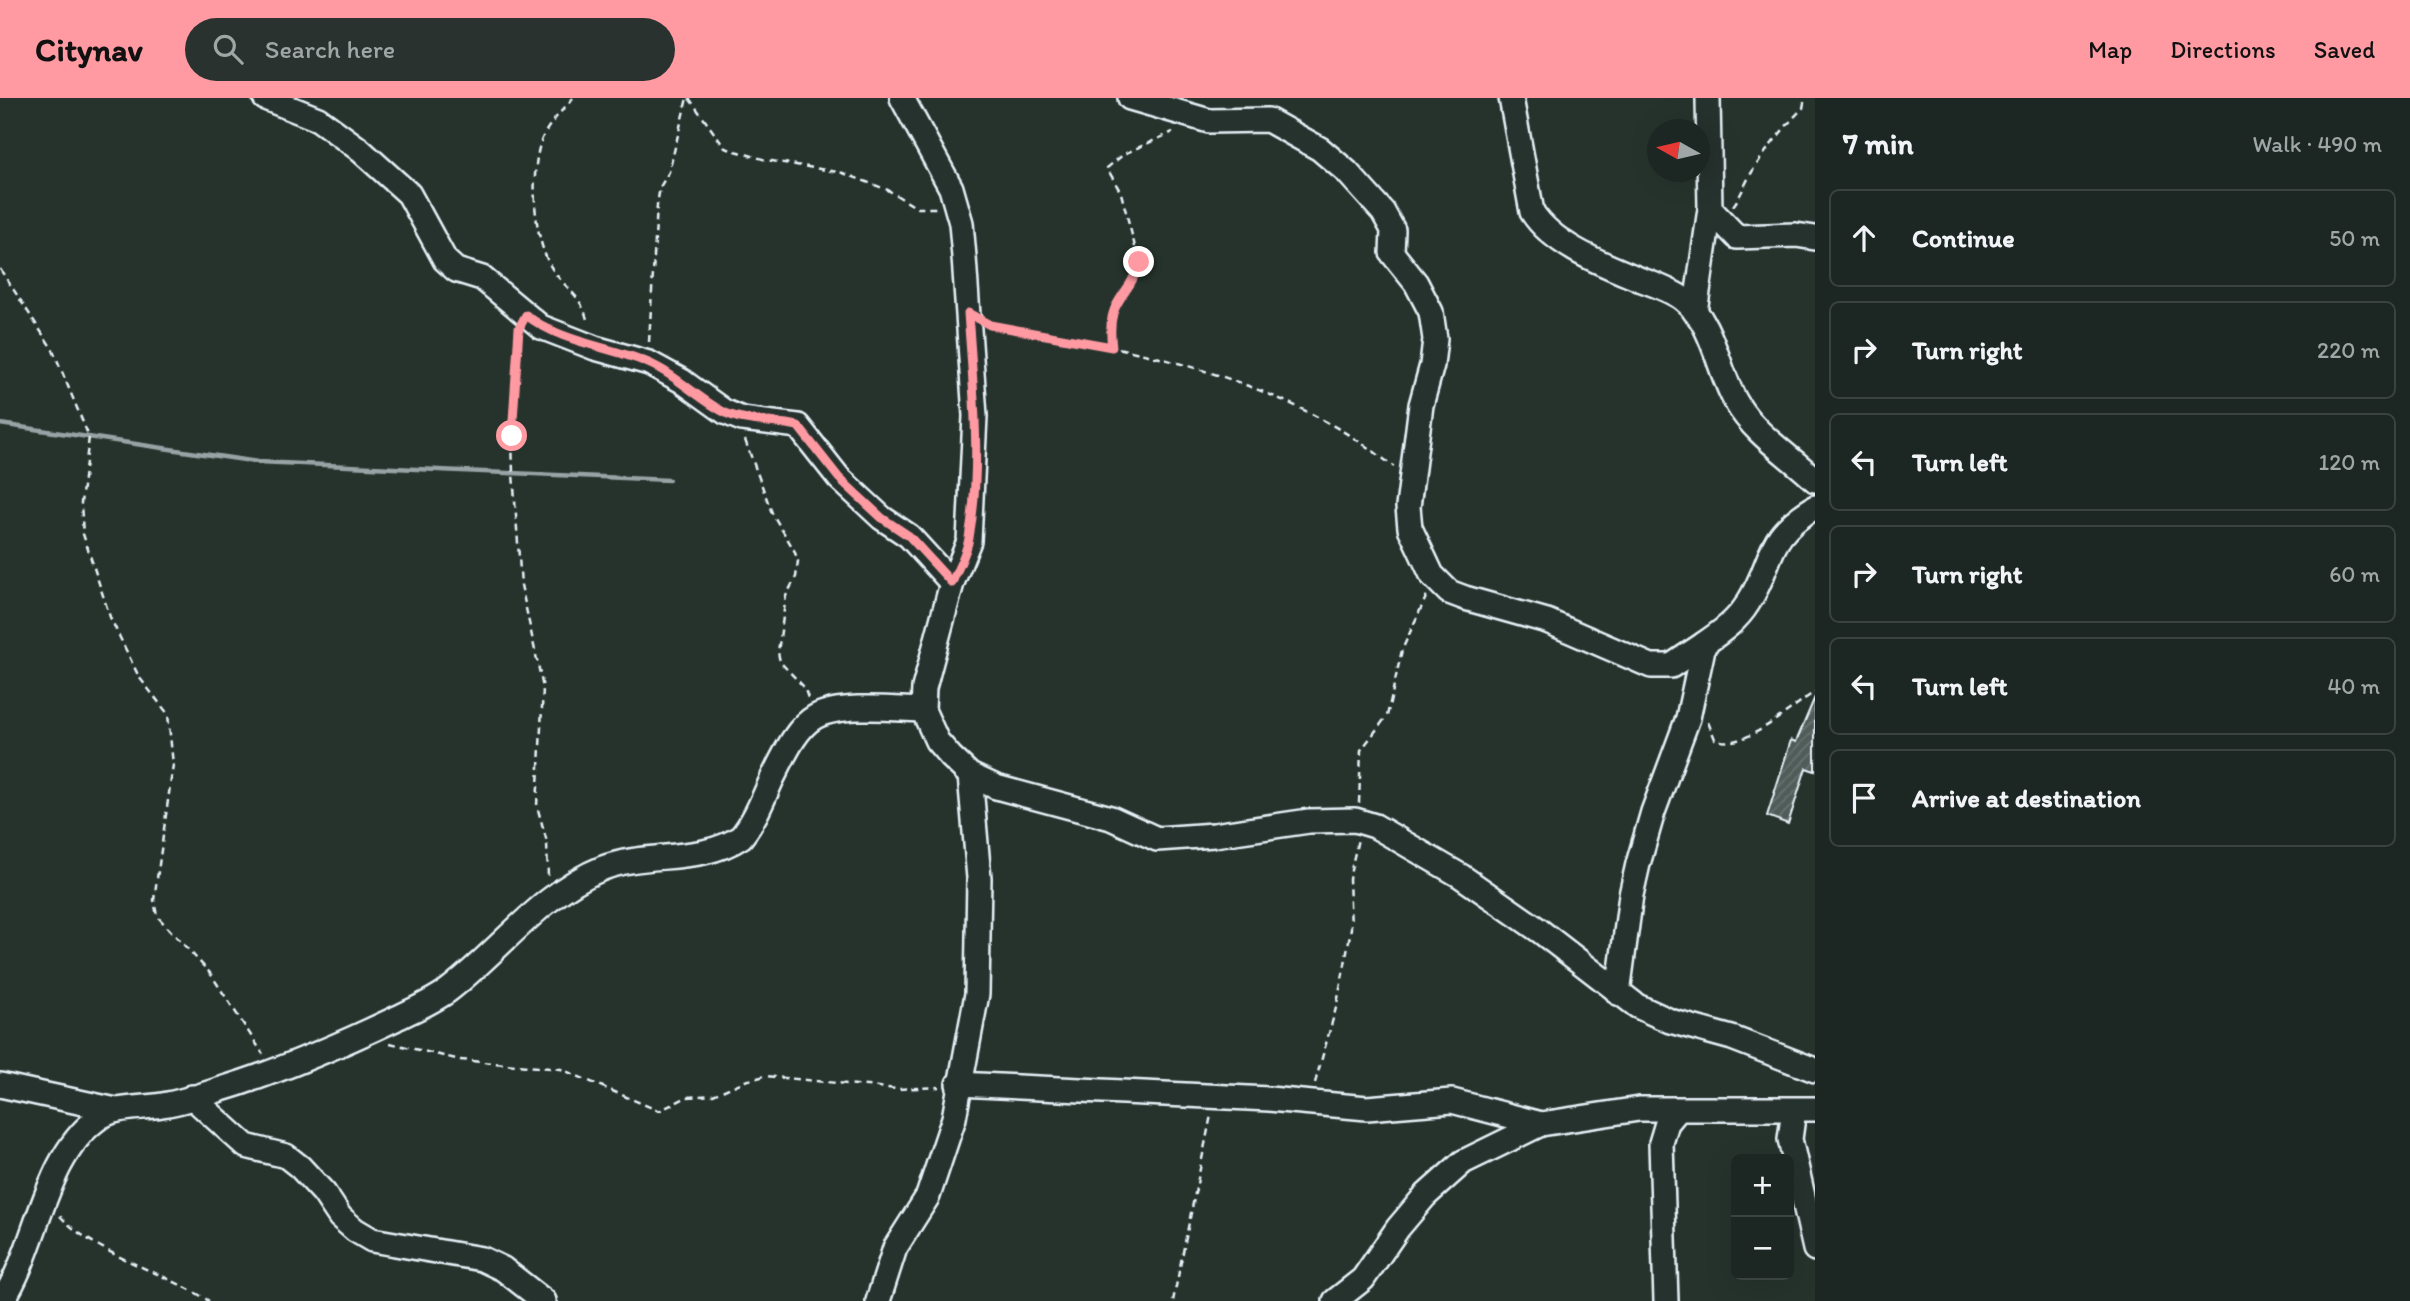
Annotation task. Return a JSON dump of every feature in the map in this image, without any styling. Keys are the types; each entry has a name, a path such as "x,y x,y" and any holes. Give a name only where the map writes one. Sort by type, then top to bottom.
{"street":[{"path":"265,98 318,119 359,149 410,194 444,260 456,270 482,278 541,327 595,348 649,363 682,381 725,412 742,419 798,426 845,485 882,518 909,536 952,583"},
{"path":"902,98 944,176 961,223 975,416 969,541 952,583 924,688 923,710 937,741 970,775 996,787 1111,818 1157,839 1214,835 1309,821 1359,821 1396,836 1461,876 1540,931 1618,993 1671,1021 1732,1038 1815,1070"},
{"path":"1130,98 1209,121 1268,120 1320,149 1347,172 1384,212 1393,230 1392,253 1416,284 1431,312 1435,339 1410,481 1410,528 1432,575 1449,592 1547,621 1651,666 1671,666 1729,626 1748,603 1775,541 1790,522 1815,507"},
{"path":"1511,98 1532,212 1541,226 1601,261 1682,298 1707,331 1735,401 1748,421 1815,480"},
{"path":"1695,312 1716,214 1708,98"},
{"path":"1716,214 1737,237 1746,239 1775,235 1815,238"},
{"path":"1618,993 1630,895 1653,812 1691,704 1704,644"},
{"path":"2,1301 24,1261 59,1165 96,1119 116,1110 162,1105 273,1072 365,1032 448,991 552,898 580,879 604,867 635,859 691,854 731,843 741,836 779,764 804,726 814,718 825,713 862,709 923,710"},
{"path":"878,1301 895,1248 928,1196 954,1118 958,1084 977,994 979,878 970,775"},
{"path":"958,1084 1367,1108 1452,1101 1541,1124"},
{"path":"0,1085 116,1110"},
{"path":"192,1097 246,1146 286,1156 300,1167 324,1193 340,1217 355,1230 382,1242 482,1259 503,1269 544,1301"},
{"path":"1335,1301 1363,1279 1398,1228 1425,1196 1463,1163 1541,1124 1628,1110 1805,1109 1790,1139 1815,1249"},
{"path":"1666,1301 1661,1143 1667,1123 1677,1111"}],"path":[{"path":"573,98 542,139 535,213 543,253 552,270 575,293 586,314 595,348"},
{"path":"688,98 725,148 766,160 843,173 888,190 917,208 956,207"},
{"path":"649,363 657,205 660,187 669,172 688,98"},
{"path":"1716,214 1736,202 1758,161 1787,128 1792,117 1803,108 1805,98"},
{"path":"1112,347 1113,307 1134,278 1139,262 1121,193 1107,168 1124,154 1173,132 1209,121"},
{"path":"0,269 52,350 89,437 81,503 83,534 110,617 139,677 168,714 173,765 154,900 157,916 210,973 273,1072"},
{"path":"968,313 990,325 1112,347 1227,378 1292,405 1344,431 1410,481"},
{"path":"526,315 519,328 516,360 513,473 521,585 543,688 537,806 547,842 545,868 552,898"},
{"path":"742,419 746,444 772,513 798,561 782,616 780,662 804,687 814,718"},
{"path":"1310,1103 1345,964 1351,914 1349,879 1359,821 1361,750 1387,716 1402,650 1426,603 1432,575"},
{"path":"1691,704 1707,721 1715,739 1724,743 1764,727 1815,692"},
{"path":"365,1032 386,1042 460,1060 561,1069 659,1111 687,1097 712,1095 765,1076 898,1089 958,1084"},
{"path":"1172,1301 1188,1219 1209,1139 1212,1117 1209,1098"},
{"path":"48,1195 57,1213 71,1227 110,1252 209,1301"}],"building":[{"path":"1815,697 1815,771 1806,768 1788,824 1767,816 1791,740 1796,742"}],"waterway":[{"path":"0,424 258,462 669,480"}],"route":[{"path":"512,436 519,328 526,315 541,327 559,335 649,363 682,381 725,412 742,419 798,426 823,460 859,499 909,536 952,583 969,541 973,492 975,416 968,313 990,325 1112,347 1110,335 1113,307 1134,278 1139,262"}]}
